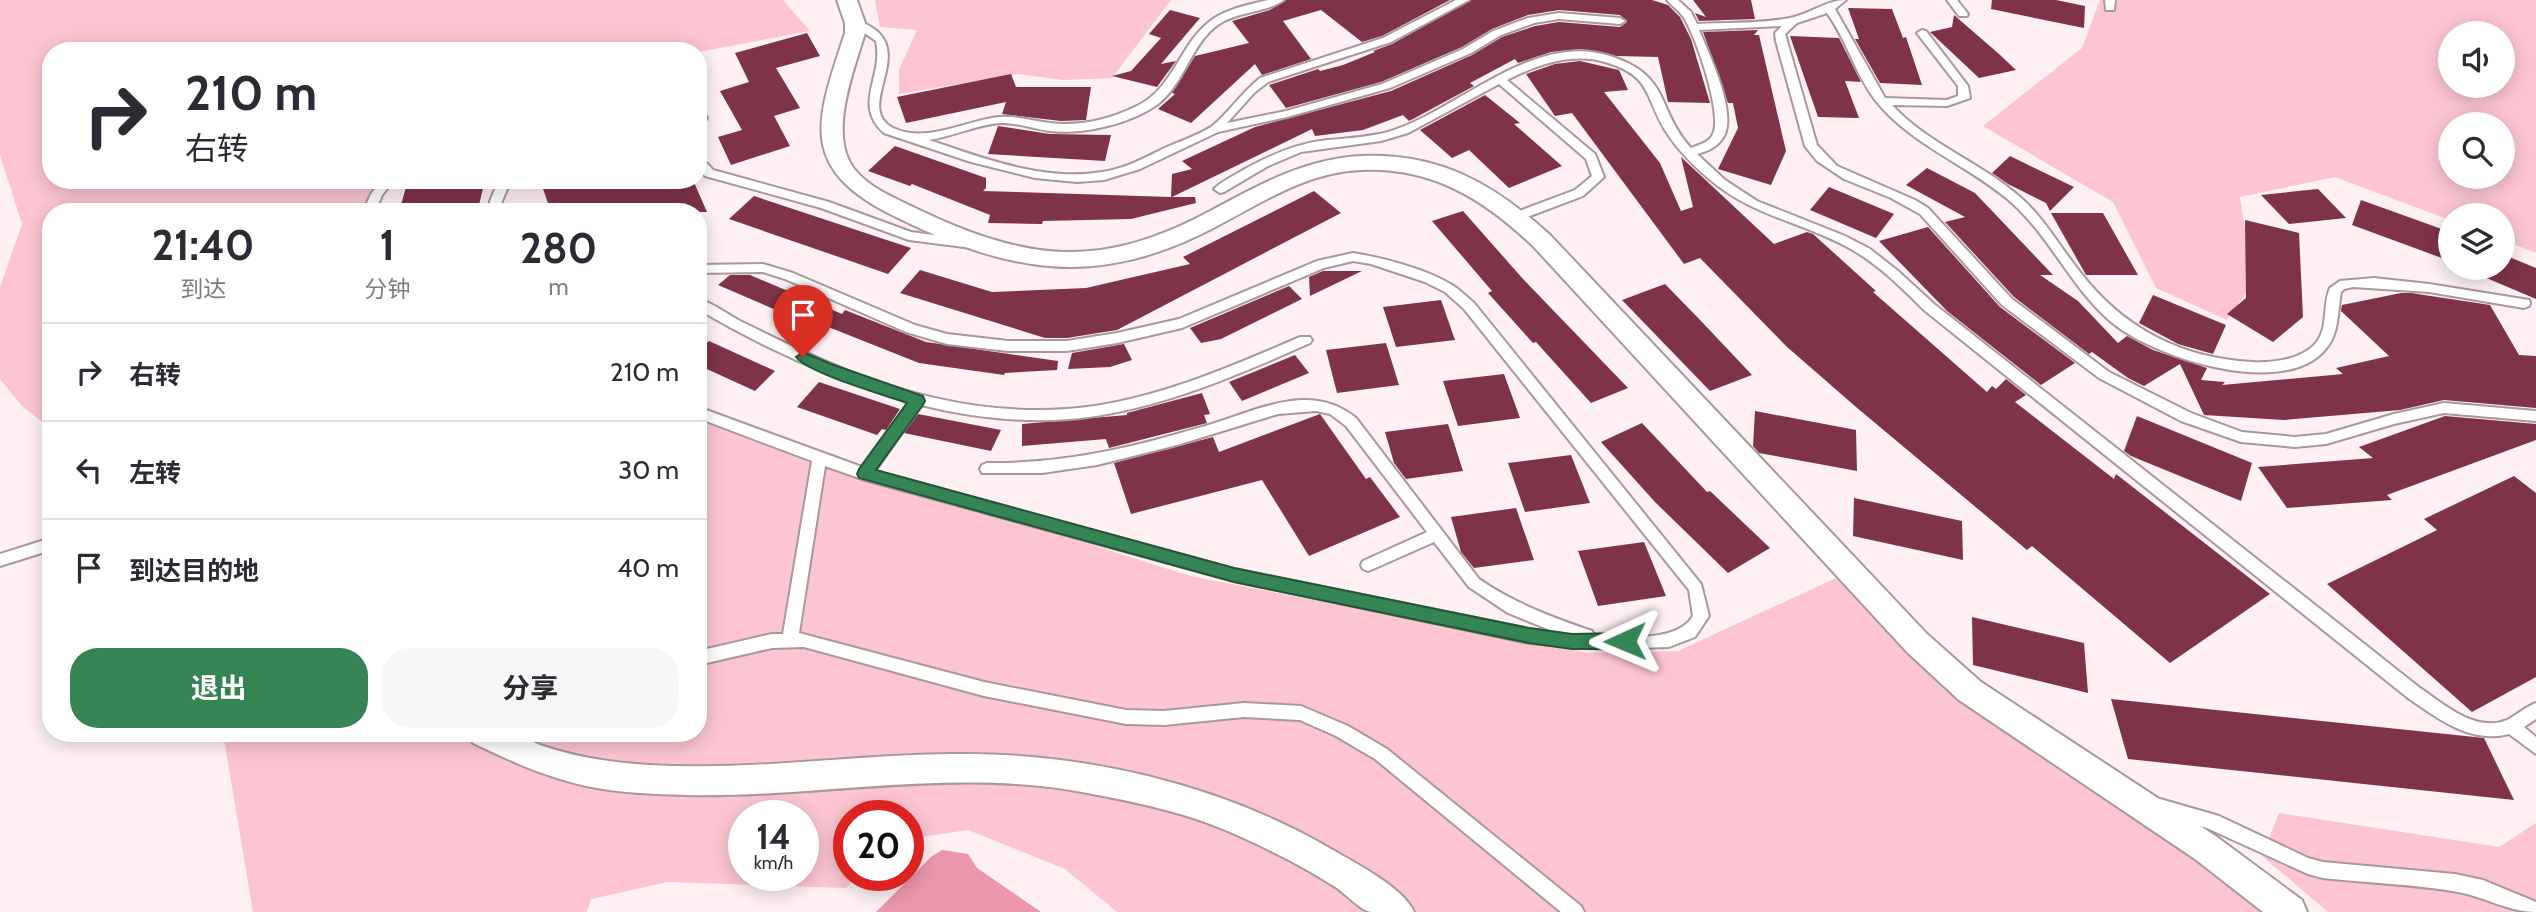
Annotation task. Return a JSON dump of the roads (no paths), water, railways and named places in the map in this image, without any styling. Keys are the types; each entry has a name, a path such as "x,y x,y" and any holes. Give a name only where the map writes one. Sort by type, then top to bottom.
{"street":[{"path":"851,11 855,33 831,112 833,141 842,170 855,184 897,208 994,247 1041,258 1095,259 1123,255 1166,242 1294,175 1326,166 1398,163 1438,171 1480,188 1518,216 1917,643 1970,691 2206,848 2290,912"},
{"path":"502,742 535,759 579,772 639,778 728,780 952,768 1006,769 1111,782 1206,808 1287,841 1340,869 1397,912"}],"lane":[{"path":"894,132 915,136 936,135 1003,120 1069,127 1124,115 1154,102 1166,90 1211,25 1234,13 1279,0"},
{"path":"1215,129 1250,91 1265,80 1387,40 1464,0"},
{"path":"1672,0 1687,14 1693,27 1721,116 1720,131 1713,142 1705,148 1690,152"},
{"path":"1693,27 1793,21 1819,14 1841,0"},
{"path":"1952,0 1963,14"},
{"path":"1829,8 1849,36 1871,86 1882,101 1911,128 2022,206 2084,286 2121,324 2146,338 2182,353 2243,367 2279,366 2293,362 2321,347 2329,338 2333,327 2334,290 2351,283 2459,292 2524,303"},
{"path":"851,11 880,38 882,44 883,62 873,110 876,120 894,132 1007,168 1077,178 1104,176 1122,171 1215,129 1287,114 1386,86 1467,51 1504,30 1532,20 1559,16 1620,21"},
{"path":"1793,21 1780,33 1781,41 1811,146 1816,154 1851,176 1910,200 1924,211 2007,302 2104,375 2186,417 2241,437 2271,441 2326,439 2444,408 2536,416"},
{"path":"1882,101 1947,103 1965,98 1963,86 1922,33"},
{"path":"1220,189 1289,152 1310,146 1379,138 1404,130 1534,61 1557,57 1599,57 1625,65 1638,72 1654,90 1670,127 1690,152 1737,195 1832,235 1872,257 1928,307 2414,693 2455,719 2482,731 2511,726 2536,710"},
{"path":"1500,79 1591,157 1598,177 1579,193 1518,216"},
{"path":"707,171 825,205 909,236 994,247"},
{"path":"707,269 763,268 789,276 911,328 947,339 972,344 1037,347 1117,338 1182,323 1279,280 1335,260 1353,257 1373,260 1429,279 1449,289 1469,306 1696,588 1701,616 1693,629 1683,636 1666,640 1572,642 1529,636 1234,575 865,474 707,415"},
{"path":"707,308 826,368 917,401 957,409 1010,414 1071,414 1173,390 1265,358 1305,340"},
{"path":"865,474 917,401"},
{"path":"987,469 1020,470 1062,466 1165,444 1288,406 1323,405 1339,411 1351,422 1474,583 1494,598 1548,625 1605,641"},
{"path":"790,641 819,458"},
{"path":"1368,565 1437,534"},
{"path":"0,559 42,547"},
{"path":"707,657 772,641 790,641 824,645 984,689 1126,718 1164,718 1244,710 1301,713 1342,731 1381,754 1575,912"},
{"path":"2511,726 2536,747"},
{"path":"2134,801 2215,822 2303,866 2455,883 2483,889 2536,911"}]}
